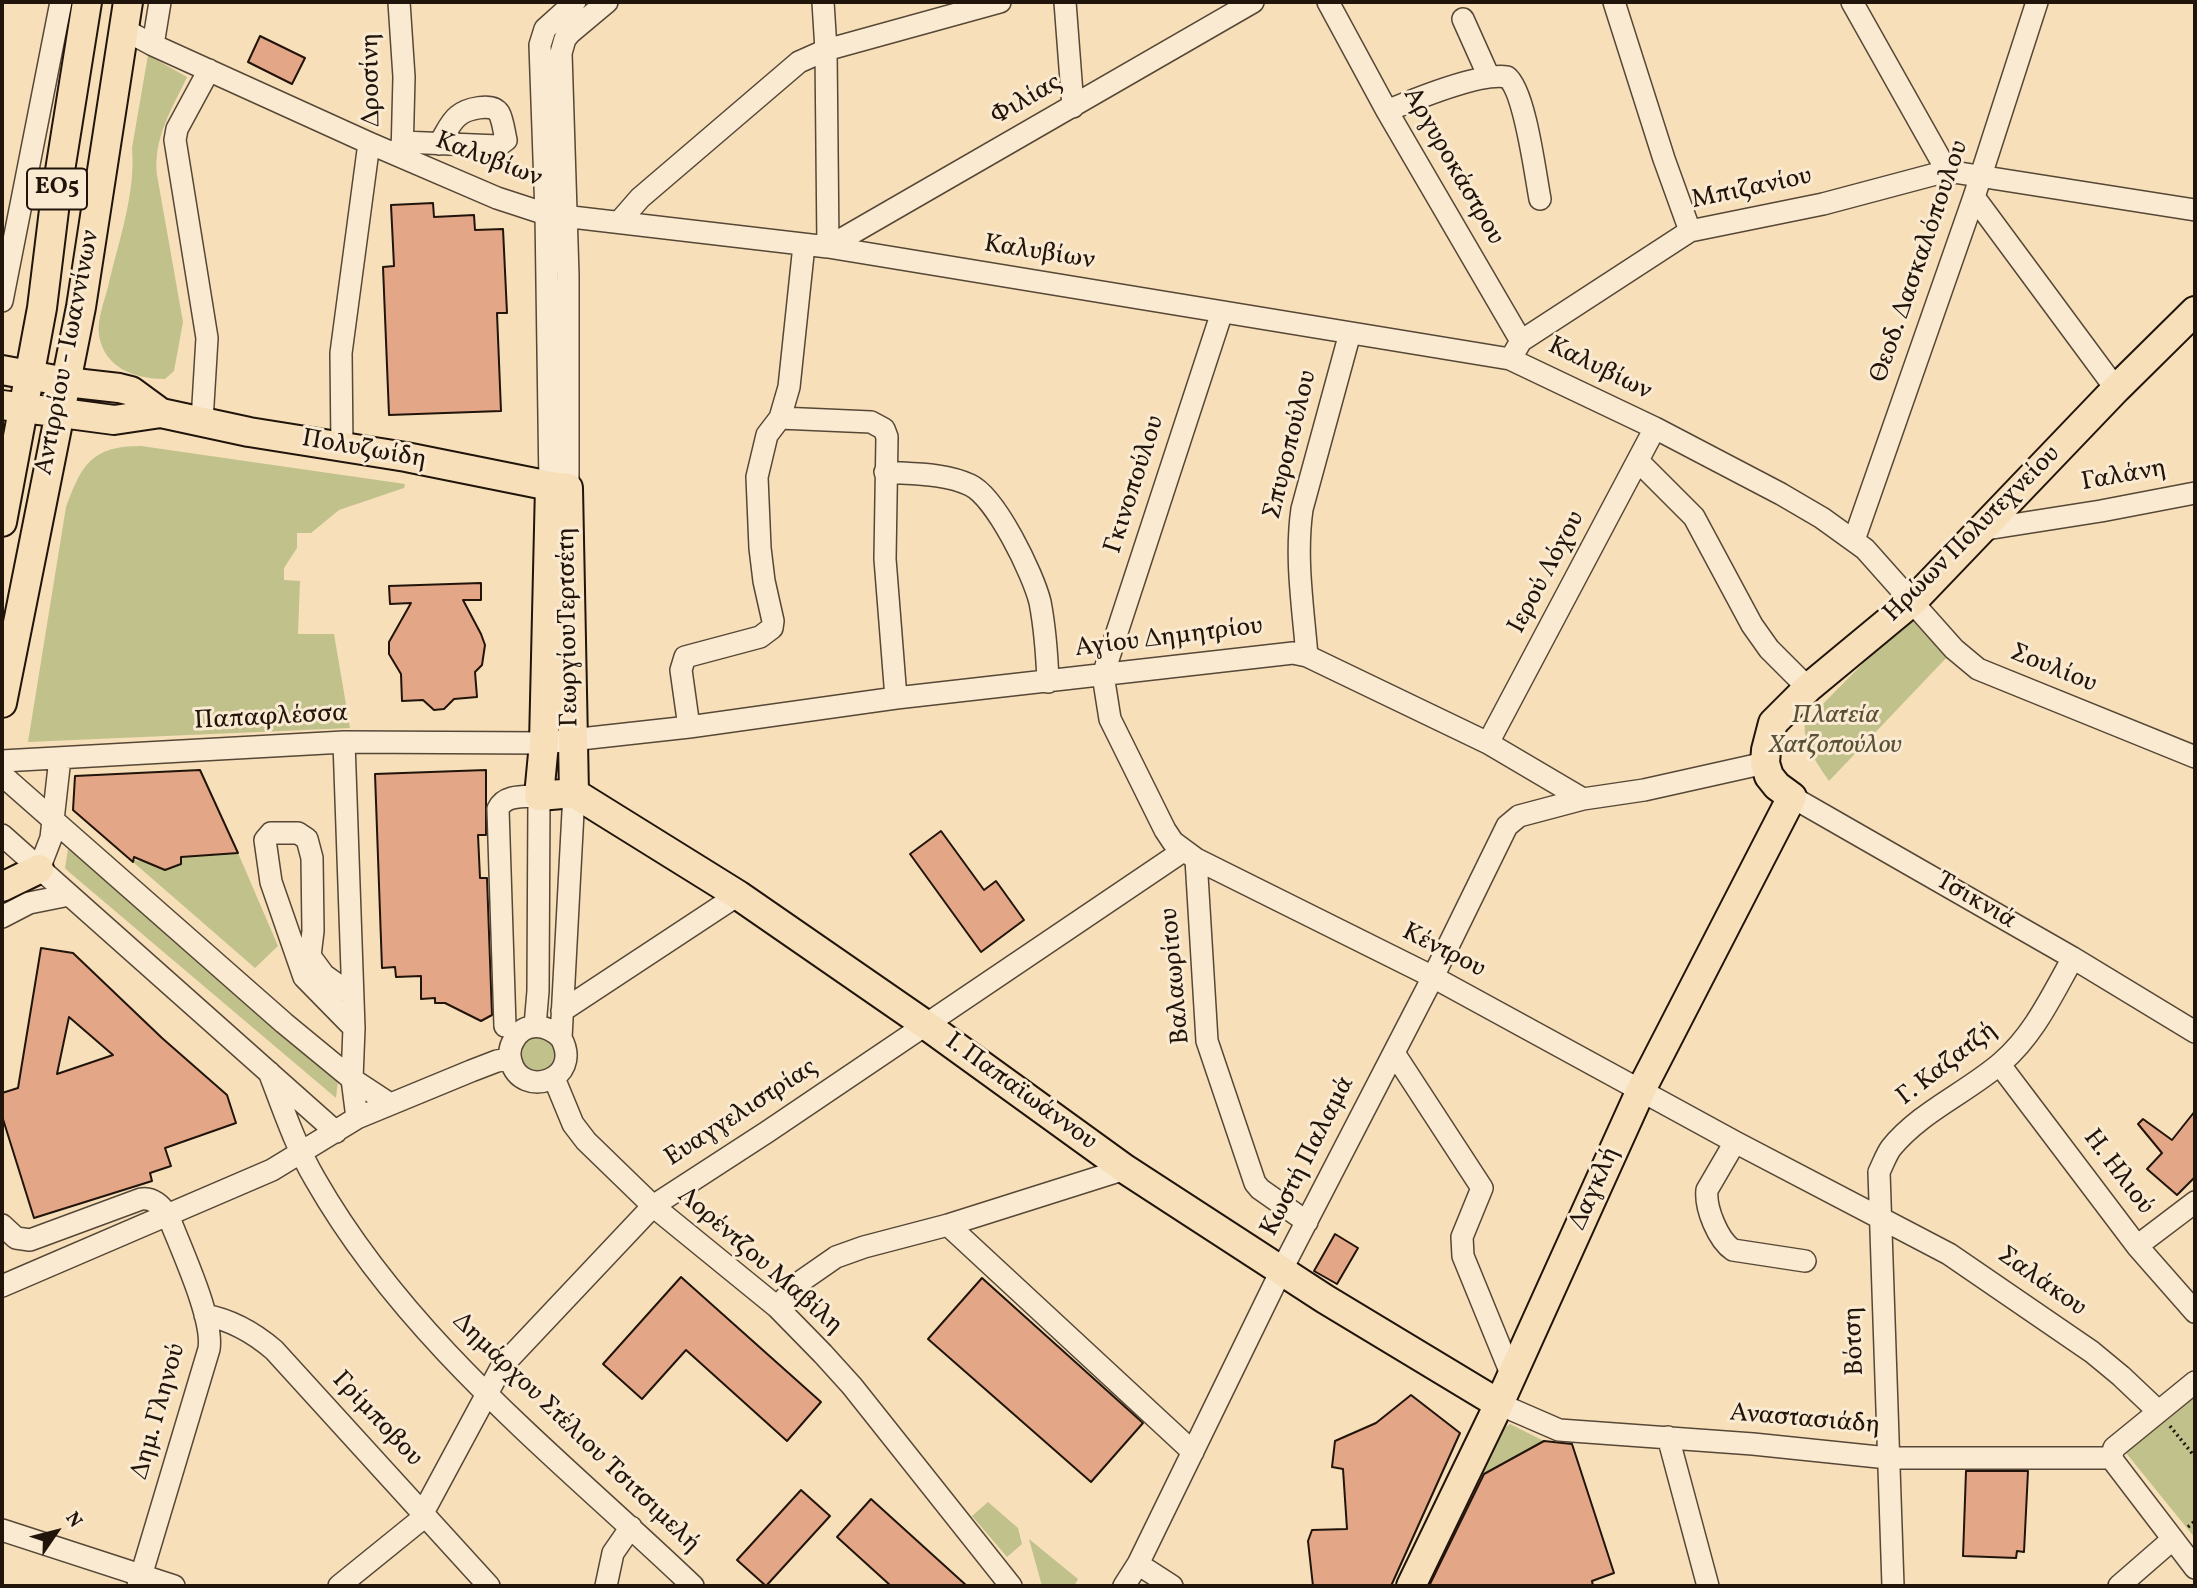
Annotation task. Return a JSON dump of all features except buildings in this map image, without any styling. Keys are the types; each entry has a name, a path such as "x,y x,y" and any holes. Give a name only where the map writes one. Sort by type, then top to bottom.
{"main road":[{"name":"Αντιρρίου - Ιωαννίνων","path":"2,522 15,373 42,308 79,2"},
{"name":"Αντιρρίου - Ιωαννίνων","path":"2,703 81,307 126,15"},
{"name":"Ηρώων Πολυτεχνείου","path":"1765,764 1773,723 1808,688 1913,601 2116,389 2195,311"},
{"path":"15,373 131,391 160,412"},
{"path":"13,407 114,419 160,412"},
{"name":"Πολυζωίδη","path":"160,412 249,432 406,457 559,487"},
{"name":"ΓεωργίουΤερτσέτη","path":"559,487 573,793"},
{"name":"ΓεωργίουΤερτσέτη","path":"540,796 559,487"},
{"name":"Τσικνιά","path":"1765,764 1769,776 1777,786 1792,797"},
{"path":"540,796 573,793"},
{"name":"Ι. Παπαϊωάννου","path":"573,793 738,895 926,1025 1125,1169 1281,1271 1499,1404"},
{"name":"Δαγκλή","path":"1410,1586 1499,1404 1641,1090 1792,797"},
{"path":"2,887 39,869"}],"street":[{"path":"2,302 79,2"},
{"path":"153,44 160,2"},
{"name":"Δροσίνη","path":"399,2 404,77 402,150"},
{"path":"556,215 540,46 545,29 575,2"},
{"path":"556,215 562,46 570,33 607,2"},
{"path":"823,2 828,247"},
{"path":"620,221 640,198 799,62 825,50 1000,2"},
{"path":"1065,2 1073,107"},
{"name":"Φιλίας","path":"828,247 1253,2"},
{"name":"Αργυροκάστρου","path":"1328,2 1515,350"},
{"path":"1614,2 1690,231"},
{"path":"1852,2 1947,171"},
{"name":"Θεοδ. Δασκαλόπουλου","path":"1854,540 1981,177 2037,2"},
{"name":"Καλυβίων","path":"126,15 153,44 369,143 402,150 497,198 556,215 828,247 1350,333 1515,350 1781,494 1854,540 1913,601"},
{"path":"1463,19 1489,77"},
{"path":"202,421 207,338 175,140 177,129 209,70"},
{"path":"1387,111 1439,90 1489,77 1507,77 1516,89 1540,199"},
{"path":"342,448 341,353 369,143"},
{"path":"402,150 439,144"},
{"name":"Μπιζανίου","path":"1515,350 1690,231 1823,204 1947,171 2195,210"},
{"path":"1974,197 2116,389"},
{"name":"ΓεωργίουΤερτσέτη","path":"556,215 559,487"},
{"path":"689,727 681,670 685,657 760,637 772,628 760,548 757,477 767,435 780,418 792,366 804,245"},
{"name":"Γκινοπούλου","path":"1103,675 1222,312"},
{"name":"Σπυροπούλου","path":"1307,656 1299,563 1301,509 1350,333"},
{"path":"780,418 871,422 884,429 887,437 885,559 896,698"},
{"name":"Ιερού Λόχου","path":"1488,743 1655,428"},
{"path":"1639,462 1694,517 1752,625 1769,649 1808,688"},
{"path":"885,472 942,477 969,484 982,493 995,509 1026,566 1039,601 1048,682"},
{"name":"Γαλάνη","path":"1980,530 2195,493"},
{"name":"Σουλίου","path":"1913,601 1954,649 1978,669 2195,757"},
{"name":"Αγίου Δημητρίου","path":"544,743 689,727 896,698 1293,653 1307,656 1488,743 1583,799"},
{"name":"Κέντρου","path":"1103,675 1110,719 1173,842 1190,855 1433,977 1847,1202"},
{"path":"344,742 354,1028 352,1079 357,1118"},
{"name":"Παπαφλέσσα","path":"2,761 344,742 544,743"},
{"path":"39,869 47,852 54,823 60,758"},
{"path":"1583,799 1644,790 1765,764"},
{"path":"2,775 54,823 352,1079 390,1104"},
{"name":"ΓεωργίουΤερτσέτη","path":"561,1038 573,793"},
{"path":"505,1026 498,809 508,798 540,796"},
{"name":"ΓεωργίουΤερτσέτη","path":"535,1026 540,796"},
{"name":"Τσικνιά","path":"1792,797 2073,958 2195,1032"},
{"name":"Κωστή Παλαμά","path":"1124,1586 1138,1564 1281,1271 1433,977 1507,826 1519,817 1583,799"},
{"path":"352,995 324,975 310,956 313,931 312,858 307,839 298,833 271,833 265,839 269,874 303,977 354,1028"},
{"name":"Δημάρχου Στέλιου Τσιτσιμελή","path":"2,835 337,1132"},
{"name":"Ευαγγελιστρίας","path":"339,1586 414,1526 485,1394 514,1351 653,1206 926,1025 1190,855"},
{"name":"Βαλαωρίτου","path":"1190,855 1207,1041 1255,1183 1307,1222"},
{"path":"2,917 29,903 69,895"},
{"path":"562,1011 738,895"},
{"name":"Γ. Καζατζή","path":"1880,1219 1879,1172 1890,1150 1925,1118 2000,1065 2019,1046 2073,958"},
{"path":"535,1026 545,1027 561,1038 565,1045 565,1064 554,1078 536,1082 527,1080 514,1068 510,1059 513,1041 519,1034 535,1026"},
{"path":"1394,1053 1482,1188 1462,1237 1463,1256 1512,1376"},
{"path":"2,1286 265,1173 357,1118 471,1071 510,1059"},
{"name":"Η. Ηλιού","path":"2000,1065 2137,1246 2195,1312"},
{"name":"Δημάρχου Στέλιου Τσιτσιμελή","path":"269,1072 301,1153 334,1210 440,1347 485,1394 693,1586"},
{"name":"Λορέντζου Μαβίλη","path":"554,1078 573,1124 586,1141 653,1206 777,1307 852,1386 1012,1586"},
{"path":"1735,1142 1707,1190 1706,1198 1727,1246 1733,1250 1805,1261"},
{"path":"777,1307 800,1282 836,1257 1125,1169"},
{"path":"2,1224 16,1238 30,1240 146,1198 160,1205 168,1215"},
{"name":"Σαλάκου","path":"1847,1202 1949,1254 2015,1297 2109,1365 2158,1411"},
{"path":"2137,1246 2195,1202"},
{"name":"Δημ. Γληνού","path":"139,1581 209,1349 210,1338 205,1315 168,1215"},
{"name":"Βότση","path":"1880,1219 1893,1586"},
{"path":"948,1225 1193,1452"},
{"name":"Γρίμποβου","path":"205,1315 241,1326 274,1350 489,1586"},
{"path":"2195,1382 2114,1448 2111,1458 2195,1568"},
{"name":"Αναστασιάδη","path":"1499,1404 1559,1430 1668,1437 1888,1458 2111,1458"},
{"path":"1668,1437 1708,1586"},
{"path":"606,1586 614,1553 631,1527"},
{"path":"2,1530 139,1581 174,1586"},
{"path":"2119,1586 2173,1539"},
{"path":"1138,1564 1172,1586"}],"path":[{"path":"2158,1411 2195,1457"}],"green space":[{"path":"148,55 187,77 165,124 157,161 157,175 183,322 174,371 165,379 132,374 114,363 107,356 99,335 101,311 129,201 132,148"},
{"path":"141,446 405,484 404,488 339,510 311,533 297,533 297,548 284,568 284,580 300,581 298,634 334,634 350,728 28,742 66,507 78,479 91,460 111,449"},
{"name":"Πλατεία Χατζοπούλου","path":"1916,614 1949,655 1829,781 1808,746 1805,722 1909,617"},
{"path":"68,849 338,1080 336,1098 69,872 65,868"},
{"path":"238,853 278,946 255,968 133,862 147,862 165,870 181,864 181,857"},
{"path":"532,1032 558,1042 554,1070 527,1073 517,1047"},
{"path":"2195,1392 2195,1538 2122,1448"},
{"path":"1510,1424 1544,1441 1480,1475 1503,1429"},
{"path":"988,1502 1018,1528 1022,1544 1007,1557 972,1516"},
{"path":"1029,1539 1078,1579 1074,1586 1042,1586"}]}
